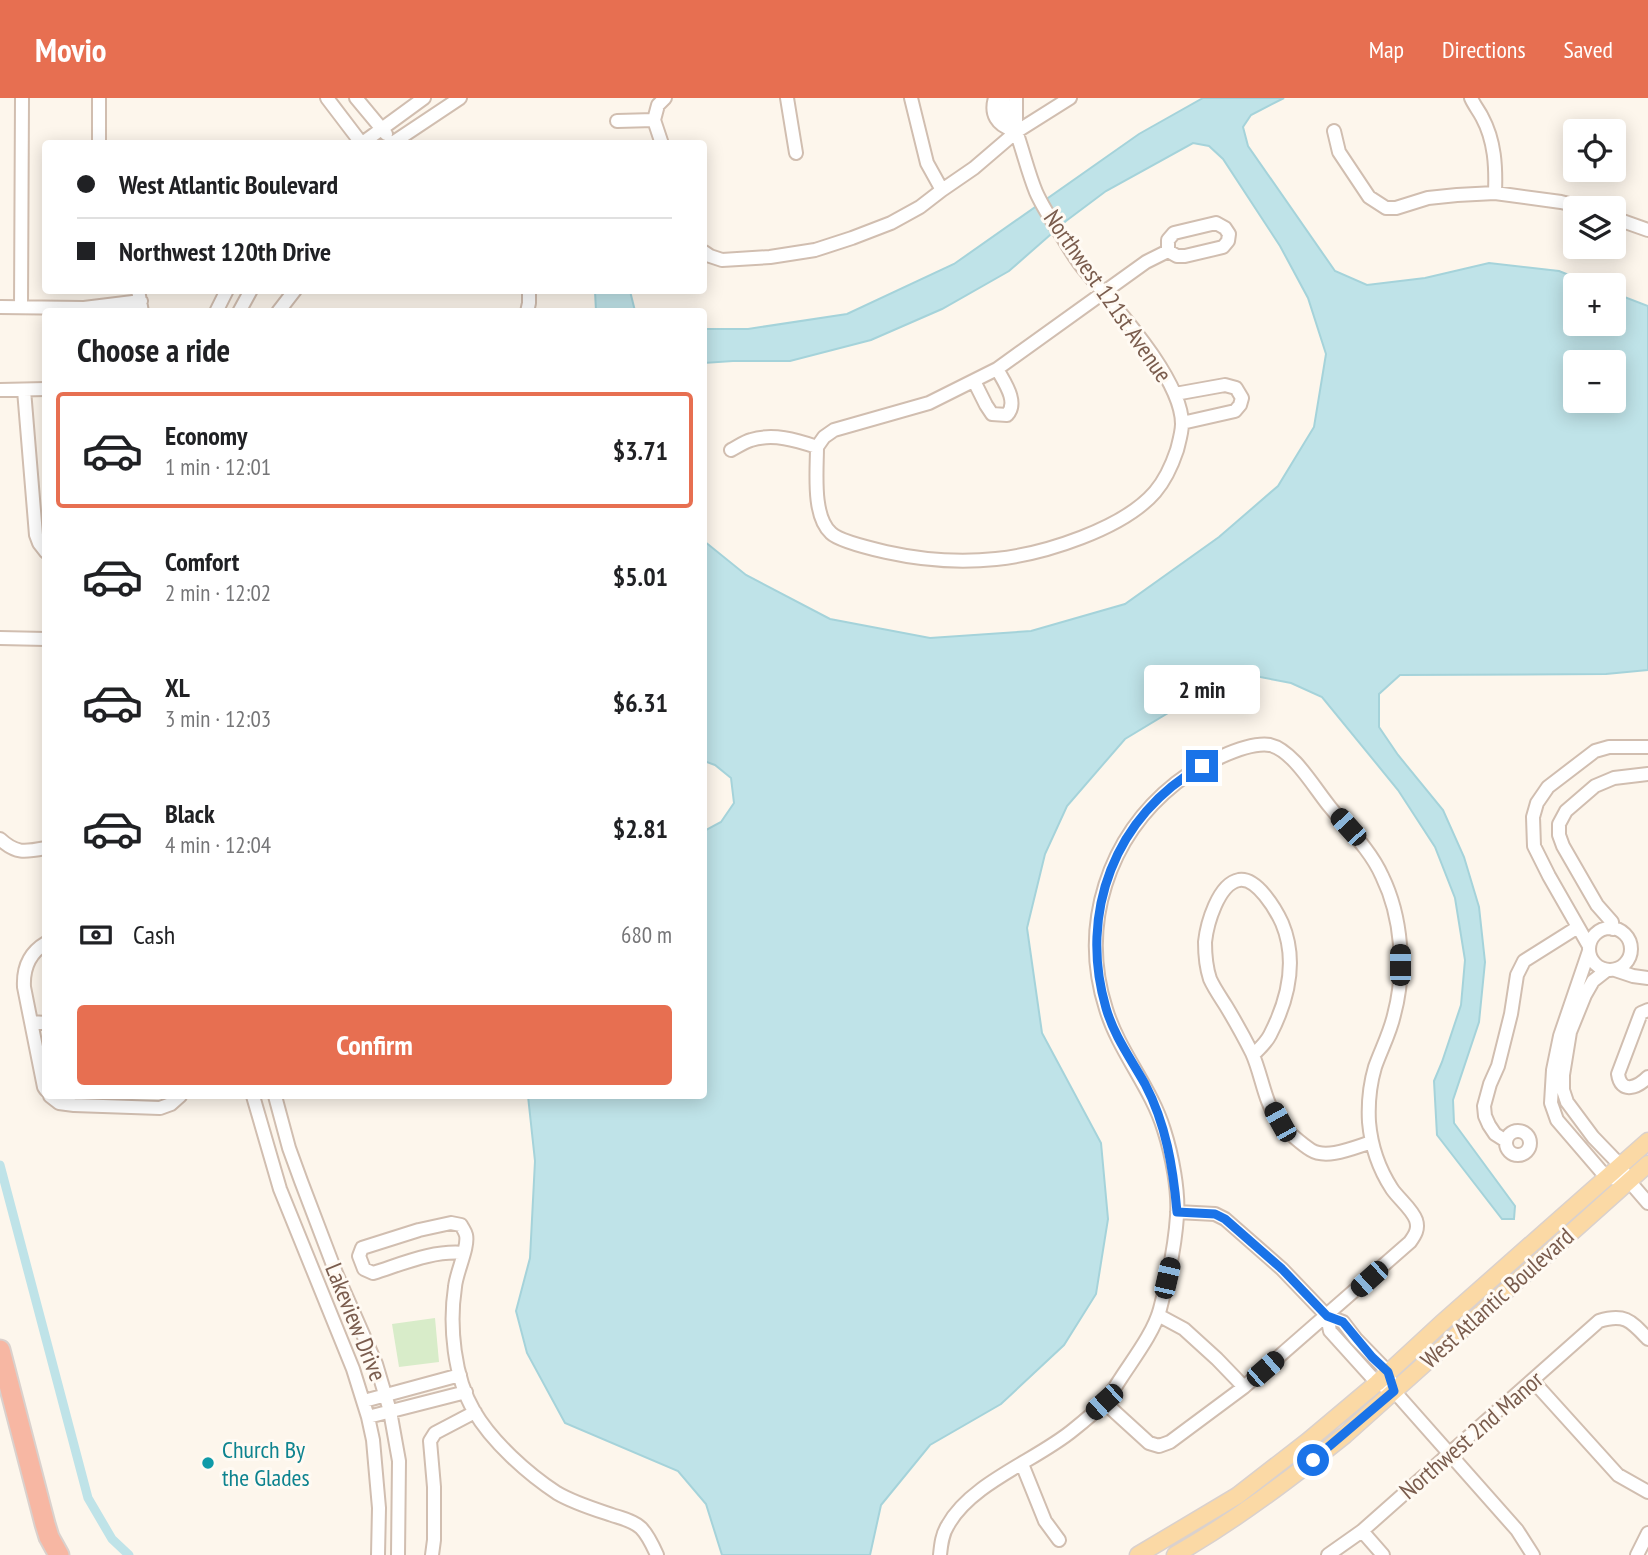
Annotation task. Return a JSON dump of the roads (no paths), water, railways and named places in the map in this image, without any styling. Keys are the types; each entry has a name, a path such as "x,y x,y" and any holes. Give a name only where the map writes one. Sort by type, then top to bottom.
{"highway":[{"path":"0,1350 45,1524 59,1555"}],"main road":[{"name":"West Atlantic Boulevard","path":"1138,1555 1237,1496 1308,1441 1648,1141"},
{"name":"West Atlantic Boulevard","path":"1175,1555 1247,1511 1345,1435 1648,1164"}],"street":[{"path":"21,307 22,98"},
{"path":"99,98 99,140"},
{"path":"327,98 359,140"},
{"path":"356,98 390,140"},
{"path":"365,140 424,98"},
{"path":"397,140 460,98"},
{"path":"661,140 654,120 659,105 665,98"},
{"path":"787,98 796,153"},
{"path":"911,98 927,163 942,190"},
{"path":"995,98 993,109 998,122 1016,132"},
{"name":"Northwest 121st Avenue","path":"1004,98 1005,113 1016,132 1037,194 1086,272 1164,371 1175,394 1182,423"},
{"name":"Northwest 121st Avenue","path":"1016,98 1016,132"},
{"path":"707,254 722,260 771,257 815,250 891,223 920,207 974,168 1016,132 1070,98"},
{"path":"1471,98 1483,119 1492,145 1496,166 1495,193"},
{"path":"617,121 654,120"},
{"path":"1334,131 1339,152 1369,197 1386,208 1396,208 1428,198 1495,193 1563,202"},
{"path":"1626,222 1648,230"},
{"path":"1216,223 1229,234 1223,247 1185,256 1177,256 1168,251 1168,240 1174,233 1216,223"},
{"path":"1168,251 1146,262 997,369 929,402 834,430 824,437 817,447 818,508 823,523 832,535 869,548 912,558 959,562 1034,552 1078,539 1107,527 1154,492 1170,469 1182,423 1235,411 1242,398 1236,387 1226,386 1175,394"},
{"path":"281,308 292,294"},
{"path":"0,307 84,308 140,301"},
{"path":"974,381 992,414 1007,415 1012,402 997,369"},
{"path":"0,390 42,389"},
{"path":"24,390 36,535 42,547"},
{"path":"731,450 751,440 764,438 782,438 817,447"},
{"path":"0,638 42,639"},
{"path":"940,1555 941,1543 948,1525 962,1506 986,1486 1071,1432 1104,1402 1136,1356 1158,1315 1171,1260 1177,1212 1173,1171 1164,1129 1145,1085 1121,1044 1106,1010 1097,973 1096,936 1101,897 1116,855 1137,821 1158,797 1186,776 1219,757 1249,747 1269,745 1285,752 1360,841 1382,874 1395,912 1400,947 1400,982 1394,1015 1374,1070 1369,1120 1372,1142 1380,1166 1391,1187 1415,1219 1417,1231 1410,1242 1244,1387 1170,1442 1159,1446 1149,1443 1104,1402"},
{"path":"1648,747 1609,747 1595,751 1548,787 1537,803 1533,817 1534,846 1579,929 1593,961 1601,968 1648,978"},
{"path":"1629,1181 1606,1177 1557,1120 1551,1103 1553,1070 1560,1036 1591,940 1605,931 1612,922 1597,905 1563,846 1559,824 1566,811 1595,786 1614,778 1648,774"},
{"path":"3,841 16,850 26,852 42,849"},
{"path":"1253,1055 1269,1037 1289,988 1291,965 1289,944 1282,922 1257,887 1249,881 1240,880 1229,885 1214,909 1205,943 1206,962 1211,981 1253,1055 1268,1101 1280,1122 1310,1150 1323,1155 1372,1142"},
{"path":"1506,1141 1489,1125 1484,1106 1498,1066 1517,975 1524,961 1579,929 1620,931 1626,936 1648,978"},
{"path":"42,946 32,954 23,975 42,1077"},
{"path":"1631,948 1627,962 1622,967 1593,981 1589,988 1570,1032 1563,1090 1567,1102 1593,1137 1620,1165 1629,1181 1648,1203"},
{"path":"1648,1010 1641,1013 1618,1074 1619,1080 1626,1087 1637,1086 1648,1077"},
{"path":"31,1022 42,1023"},
{"path":"54,1099 59,1103 74,1105 160,1108 177,1099"},
{"name":"Lakeview Drive","path":"254,1099 280,1189 364,1401 373,1440 379,1508 378,1555"},
{"name":"Lakeview Drive","path":"276,1099 301,1181 336,1273 376,1364 386,1396 399,1461 398,1555"},
{"path":"1177,1212 1215,1214 1225,1219 1282,1269 1327,1316 1343,1322 1364,1348 1382,1378 1517,1530 1533,1555"},
{"path":"464,1253 449,1251 435,1254 373,1273 364,1269 359,1256 362,1248 450,1223 461,1225 467,1236 464,1253 455,1285 455,1352 460,1375 475,1412 516,1462 559,1494 639,1526 649,1538 657,1555"},
{"path":"1158,1315 1184,1329 1244,1387"},
{"name":"Northwest 2nd Manor","path":"1328,1555 1362,1531 1599,1321 1613,1317 1630,1320 1648,1339"},
{"path":"364,1401 460,1375"},
{"path":"1533,1381 1618,1475 1648,1492"},
{"path":"368,1417 466,1392"},
{"path":"432,1555 434,1487 429,1441 435,1433 475,1412"},
{"path":"1022,1464 1045,1521 1059,1540"},
{"path":"1362,1531 1383,1555"},
{"path":"1637,1555 1648,1533"}],"water":[{"path":"1203,98 1284,98 1251,115 1243,127 1248,146 1335,271 1367,285 1425,278 1489,263 1559,271 1564,273 1563,336 1626,336 1626,298 1648,306 1648,670 1606,674 1400,675 1379,694 1379,727 1443,810 1464,857 1479,907 1485,962 1479,1022 1453,1100 1454,1123 1515,1206 1514,1219 1502,1219 1437,1135 1434,1081 1461,1005 1465,960 1455,898 1435,847 1398,790 1322,697 1291,683 1255,676 1203,692 1125,739 1067,806 1045,854 1027,928 1042,1033 1101,1143 1108,1219 1096,1294 1064,1345 1001,1404 930,1445 881,1505 870,1555 722,1555 706,1504 678,1471 565,1423 527,1353 516,1311 530,1258 535,1161 528,1099 707,1099 707,829 721,822 734,803 731,778 707,762 707,543 746,575 830,619 930,638 1031,631 1125,604 1219,537 1278,486 1314,427 1326,354 1308,298 1280,246 1223,159 1209,146 1193,143 1106,191 1066,221 1009,271 942,309 871,340 790,361 707,363 707,329 748,329 847,314 954,264 1139,134"},
{"path":"595,294 631,294 634,308 596,308"}],"waterway":[{"path":"0,1165 88,1498 112,1539 129,1555"}],"place":[{"name":"Church By the Glades","path":"208,1463"}]}
